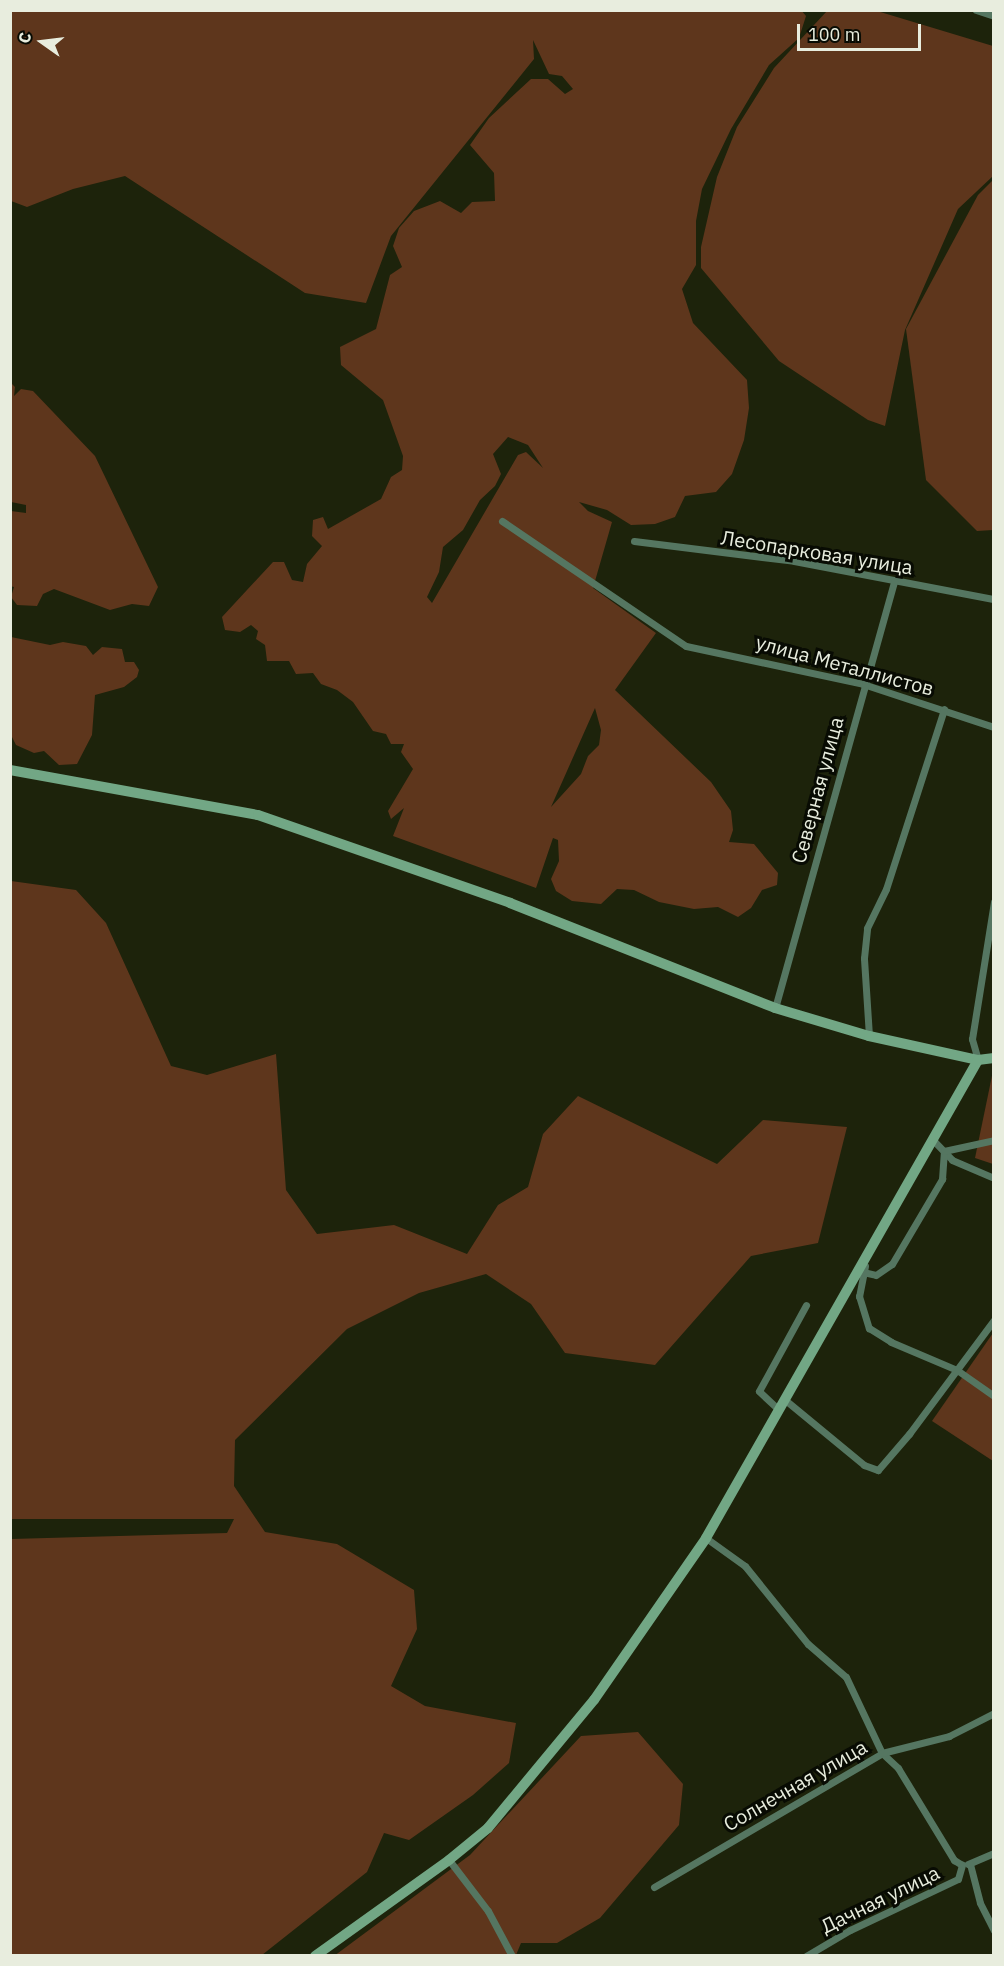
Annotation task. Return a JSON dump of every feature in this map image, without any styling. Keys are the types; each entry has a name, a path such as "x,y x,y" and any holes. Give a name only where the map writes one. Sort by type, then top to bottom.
{"street":[{"path":"976,10 993,16"},
{"name":"улица Металлистов","path":"502,521 686,646 863,684 993,727"},
{"name":"Лесопарковая улица","path":"634,541 794,561 993,599"},
{"name":"Северная улица","path":"775,1008 863,684 894,581"},
{"path":"870,1036 864,958 867,928 886,889 944,709"},
{"path":"10,770 258,815 510,903 775,1008 870,1036 978,1060 993,1058"},
{"path":"315,1956 449,1860 488,1828 550,1757 656,1614 706,1538 978,1060 972,1039 993,902"},
{"path":"932,1139 965,1168 993,1178"},
{"path":"944,1151 993,1140"},
{"path":"863,1272 884,1273 892,1264 942,1179 944,1151"},
{"path":"867,1254 859,1307 869,1328 891,1342 957,1370 993,1396"},
{"path":"806,1305 759,1391 781,1404 864,1465 878,1470 957,1370 993,1320"},
{"path":"706,1538 746,1566 808,1644 846,1677 882,1753 898,1768 954,1860 966,1865 993,1931"},
{"name":"Солнечная улица","path":"654,1887 882,1753 949,1736 993,1713"},
{"name":"Дачная улица","path":"806,1956 850,1930 958,1879 966,1865 993,1853"},
{"path":"449,1860 488,1911 512,1956"}],"shaded area":[{"path":"801,10 806,16 799,38 769,65 731,129 702,189 696,221 696,265 682,289 693,323 747,380 749,408 744,440 732,474 716,492 685,496 675,517 655,524 631,525 607,510 579,502 588,511 612,522 593,588 656,633 615,690 711,782 731,811 733,830 729,842 754,844 778,873 777,885 762,890 751,908 738,917 718,907 694,909 659,902 634,890 617,889 601,904 572,901 556,891 551,879 559,861 558,840 553,838 536,888 393,836 404,808 391,819 388,811 413,769 401,752 404,744 391,744 386,734 373,731 353,702 337,690 321,684 313,673 296,674 289,661 267,661 265,645 256,639 258,631 251,625 240,632 225,630 222,617 273,562 284,562 292,580 303,582 307,564 322,546 312,536 313,520 323,517 328,529 381,499 391,477 402,470 403,456 383,400 341,365 340,347 376,329 390,275 402,267 393,246 399,228 414,211 440,201 461,213 472,202 495,201 494,173 470,145 489,118 531,79 548,79 565,94 573,89 562,76 549,74 533,40 534,59 391,236 366,303 305,293 125,176 73,189 27,207 11,201 10,11","holes":["508,437 528,445 543,468 526,452 518,455 432,603 427,597 439,572 443,547 463,530 480,500 495,486 501,474 493,454","595,708 601,730 599,745 588,756 581,774 551,807"]},
{"path":"827,11 877,11 993,46 993,176 958,209 905,330 885,426 868,420 779,361 701,268 701,247 717,177 737,127 774,68"},
{"path":"993,180 993,530 977,531 926,480 906,329 978,195"},
{"path":"11,383 15,387 14,396 21,389 33,391 95,456 158,587 149,606 132,604 110,610 54,589 43,594 37,606 17,605 11,597 14,587 10,586 11,511 26,513 26,505 11,502"},
{"path":"11,637 50,645 63,642 86,646 93,655 102,647 122,649 125,662 134,662 139,670 137,677 124,687 95,695 92,735 77,764 59,765 44,751 34,753 16,745 10,733"},
{"path":"11,881 76,890 106,923 171,1066 207,1075 276,1054 286,1190 317,1234 394,1225 467,1254 498,1205 528,1187 543,1134 578,1096 717,1164 763,1120 847,1127 818,1243 751,1256 655,1365 565,1353 531,1304 486,1274 419,1293 347,1329 235,1440 234,1486 265,1532 337,1544 414,1590 417,1629 391,1686 425,1706 516,1723 509,1763 473,1795 409,1840 384,1833 367,1872 262,1955 11,1955 11,1539 227,1533 234,1519 11,1519"},
{"path":"993,1071 993,1164 975,1158"},
{"path":"993,1333 993,1461 932,1421"},
{"path":"638,1732 683,1784 679,1825 600,1918 557,1943 521,1943 516,1955 334,1956 470,1855 581,1736"}]}
